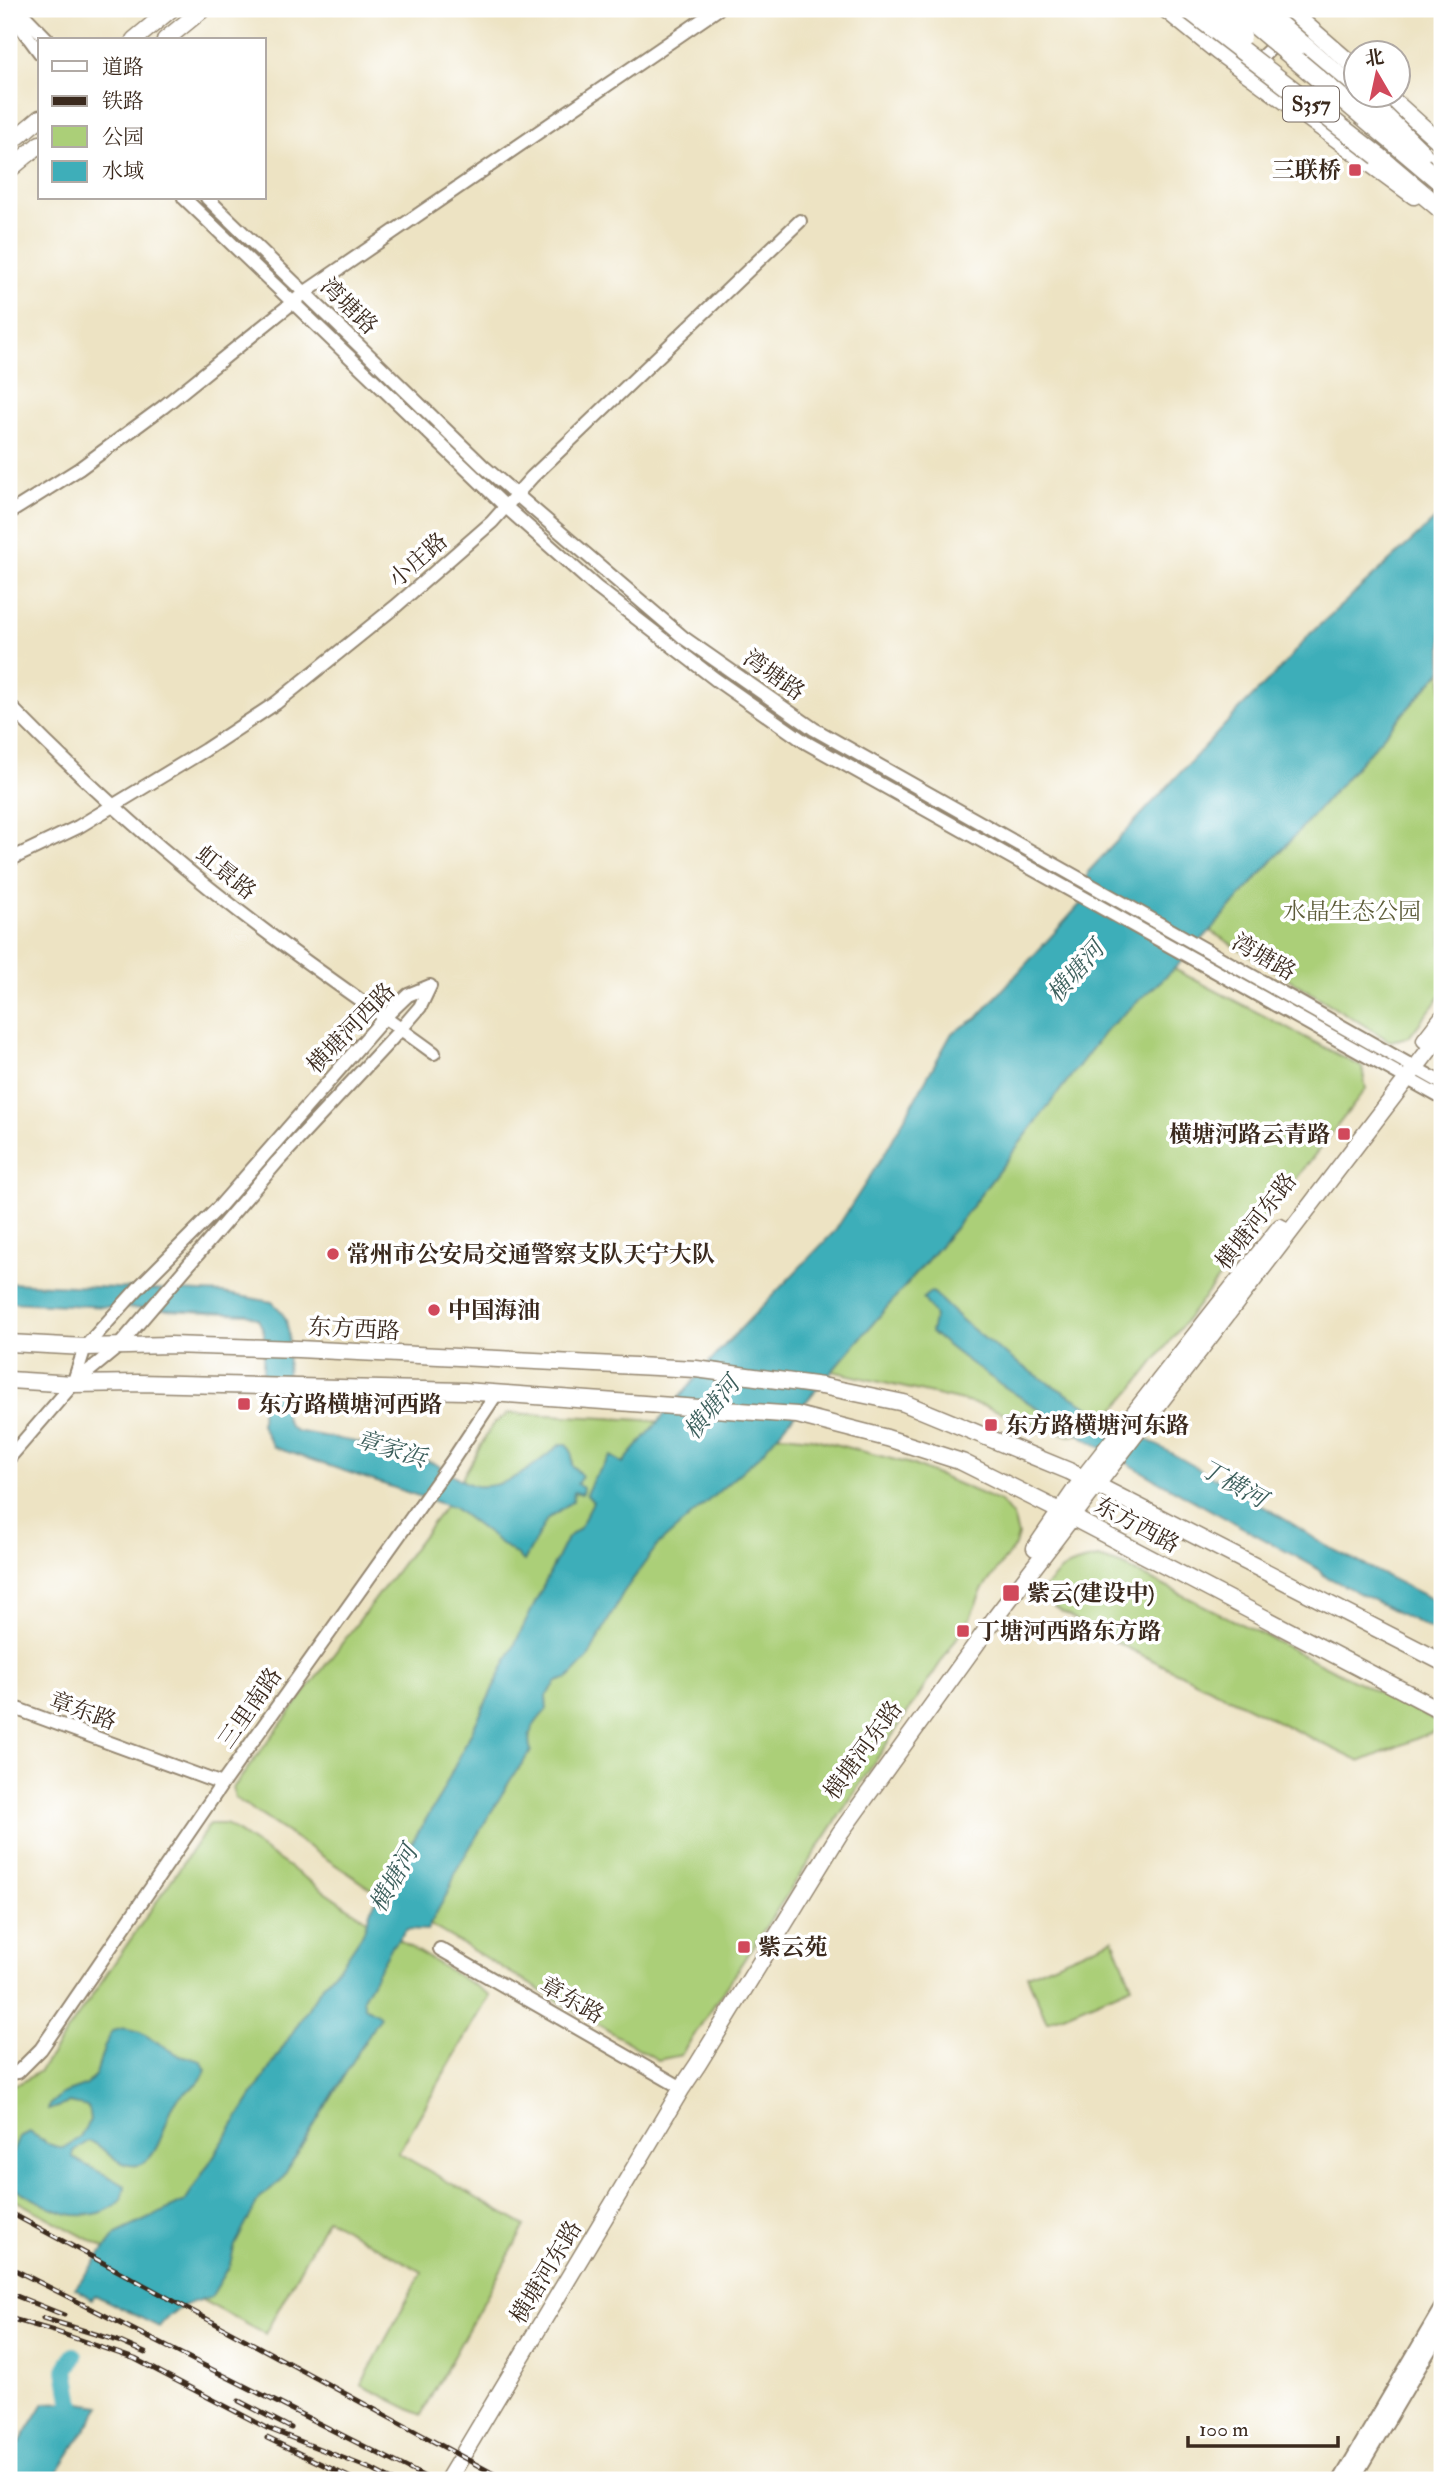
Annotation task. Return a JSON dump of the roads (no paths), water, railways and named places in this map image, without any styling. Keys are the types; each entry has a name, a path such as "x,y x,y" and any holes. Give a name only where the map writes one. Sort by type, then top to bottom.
{"highway":[{"path":"1188,9 1378,156"},
{"path":"1209,9 1442,210"},
{"path":"1237,9 1442,183"},
{"path":"1261,9 1342,78"},
{"path":"1377,108 1442,171"}],"main road":[{"path":"136,38 172,9"},
{"path":"1165,9 1419,200"},
{"name":"S357","path":"1203,9 1442,220"},
{"name":"S357","path":"1250,9 1442,171"},
{"path":"167,38 200,10"},
{"path":"1300,12 1342,54"},
{"path":"1402,108 1442,144"},
{"path":"9,144 38,120"},
{"path":"9,170 38,146"},
{"name":"横塘河东路","path":"1408,1071 1442,1018"},
{"name":"横塘河东路","path":"449,2478 682,2088 692,2061 835,1828 1109,1456 1408,1071 1442,1034"},
{"name":"东方西路","path":"9,1343 85,1348 298,1349 696,1369 822,1386 904,1403 1090,1482 1442,1662"},
{"path":"9,1380 73,1384 255,1385 497,1394"},
{"name":"东方西路","path":"497,1394 797,1415 887,1438 962,1462 1442,1711"}],"street":[{"path":"18,9 46,38"},
{"path":"9,513 79,469 163,407 305,292 718,9"},
{"path":"9,11 38,50"},
{"path":"1246,72 1283,37 1300,12"},
{"path":"186,200 506,507 607,595 715,679 805,742 1199,964 1408,1071 1442,1083"},
{"name":"湾塘路","path":"209,200 483,466 684,638 814,729 1209,950 1408,1071"},
{"name":"小庄路","path":"9,860 78,827 205,750 275,702 396,606 492,522 532,477 800,221"},
{"name":"虹景路","path":"9,705 114,805 263,930 434,1052"},
{"name":"横塘河西路","path":"430,986 420,1007 401,1029 277,1162 118,1347 73,1384 85,1348 141,1285 220,1206 385,1017 408,995 430,986"},
{"path":"1408,1071 1442,1098"},
{"path":"9,1458 73,1384"},
{"name":"三里南路","path":"9,2073 18,2072 41,2049 222,1784 497,1394"},
{"name":"章东路","path":"9,1706 222,1784"},
{"name":"章东路","path":"440,1949 682,2088"},
{"path":"1340,2480 1442,2306"},
{"path":"1353,2480 1442,2329"}],"water":[{"path":"1442,513 1442,670 1210,931 1174,969 1107,1029 955,1228 760,1455 657,1546 623,1593 588,1658 569,1678 557,1682 546,1696 547,1709 530,1733 531,1751 457,1869 427,1930 407,1929 392,1946 363,1998 365,2007 380,2016 280,2182 260,2197 235,2245 229,2267 211,2297 182,2307 159,2327 95,2295 92,2299 75,2288 116,2234 185,2201 324,1983 345,1960 363,1933 371,1909 439,1798 567,1538 579,1529 593,1502 586,1494 593,1479 611,1456 623,1463 720,1350 835,1231 885,1153 952,1033 977,1018 1085,899 1088,872 1310,634"},
{"path":"9,1283 223,1293 272,1302 286,1320 289,1334 285,1417 289,1426 296,1431 400,1452 433,1463 476,1486 488,1486 512,1479 561,1444 567,1444 572,1453 572,1465 582,1476 577,1484 583,1488 582,1494 574,1492 573,1501 547,1519 524,1561 454,1508 273,1447 261,1425 264,1332 258,1319 247,1314 9,1302"},
{"path":"930,1292 981,1336 1033,1373 1239,1492 1326,1546 1442,1604 1442,1635 1325,1576 1315,1567 1111,1454 1001,1385 931,1332 935,1316 923,1298"},
{"path":"124,2028 140,2032 177,2054 201,2061 206,2070 199,2082 174,2104 161,2138 149,2159 140,2164 129,2165 89,2141 73,2151 73,2157 125,2186 119,2202 104,2211 86,2215 62,2213 9,2185 9,2162 19,2137 29,2132 51,2145 63,2148 79,2138 90,2120 88,2107 69,2103 48,2110 48,2106 62,2094 87,2085 96,2074 105,2045 113,2031"},
{"path":"73,2402 101,2406 52,2480 9,2480 9,2460 44,2403"}],"waterway":[{"name":"横塘河","path":"71,2421 74,2416 66,2370 74,2356"}],"railway":[{"path":"9,2212 505,2480"},
{"path":"9,2267 431,2480"},
{"path":"9,2293 64,2315"},
{"path":"9,2318 135,2359 269,2429 371,2469 392,2480"},
{"path":"43,2318 118,2341 145,2353"},
{"path":"239,2401 291,2428"},
{"path":"267,2438 355,2480"}],"place":[{"name":"三联桥","path":"1355,170"},
{"name":"横塘河路云青路","path":"1344,1134"},
{"name":"常州市公安局交通警察支队天宁大队","path":"333,1254"},
{"name":"中国海油","path":"434,1310"},
{"name":"东方路横塘河西路","path":"244,1404"},
{"name":"东方路横塘河东路","path":"991,1425"},
{"name":"紫云(建设中)","path":"1011,1593"},
{"name":"丁塘河西路东方路","path":"963,1631"},
{"name":"紫云苑","path":"744,1947"}],"park label":[{"name":"水晶生态公园","path":"1352,911"}],"water label":[{"name":"章家浜","path":"391,1449"},
{"name":"丁横河","path":"1233,1484"}]}
